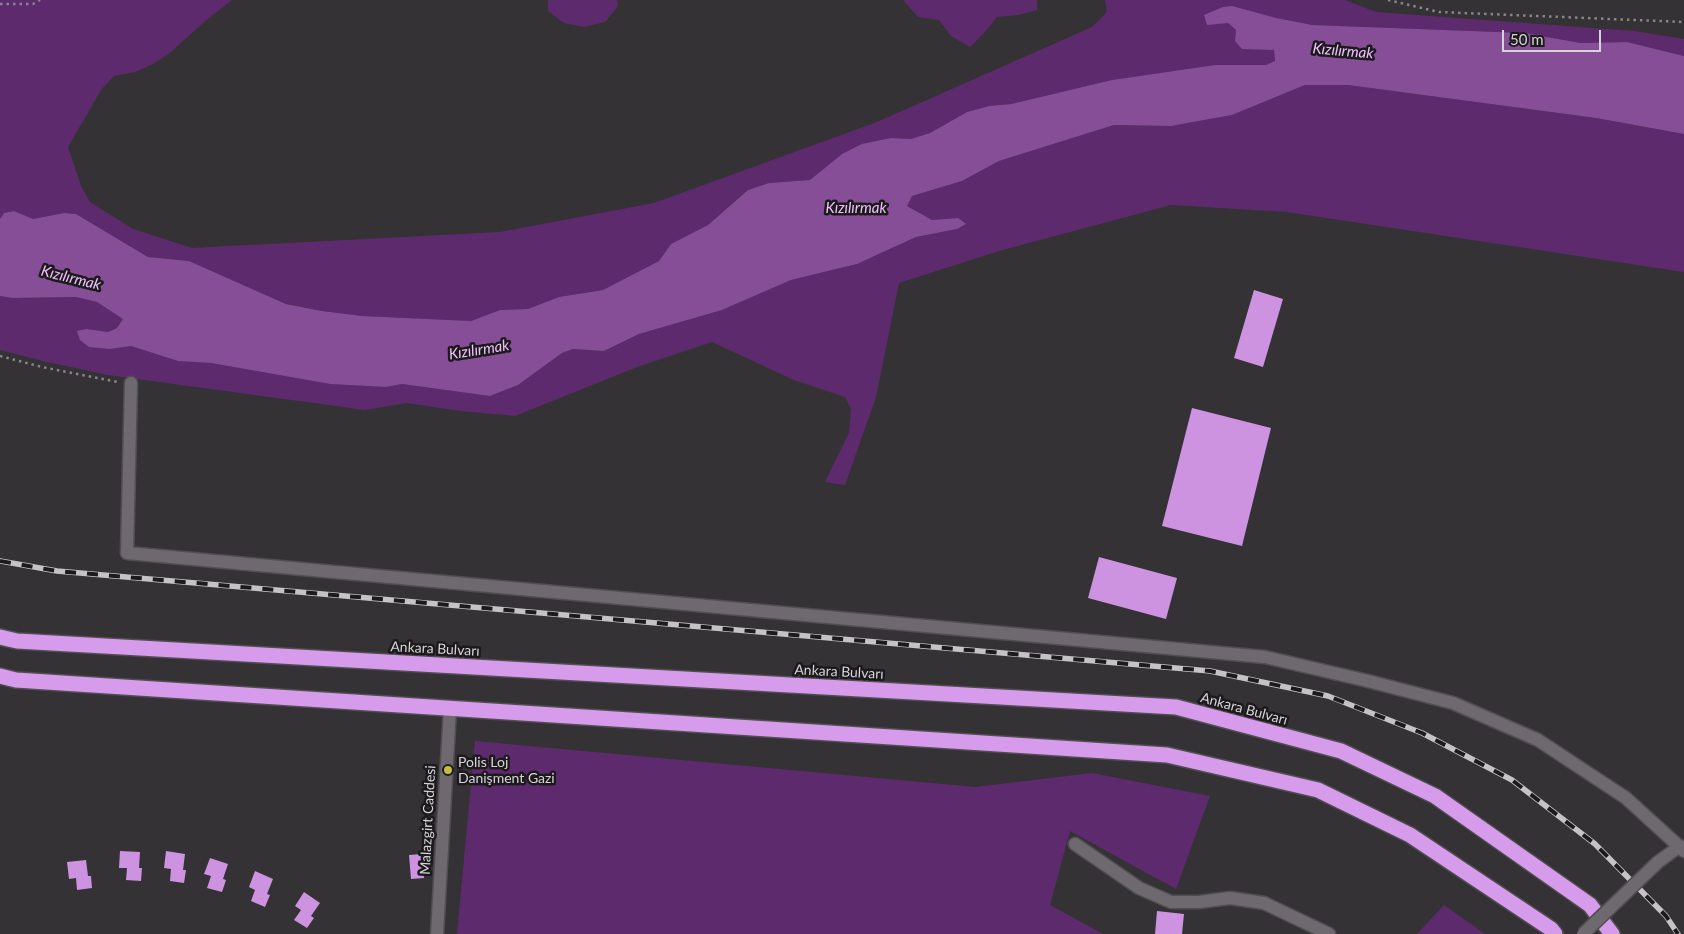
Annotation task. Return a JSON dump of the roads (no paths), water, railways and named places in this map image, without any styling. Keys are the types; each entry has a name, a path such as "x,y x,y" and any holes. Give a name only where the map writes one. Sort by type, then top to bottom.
{"highway":[{"name":"Ankara Bulvarı","path":"0,637 27,642 1176,707 1341,751 1435,796 1590,904 1612,934"},
{"path":"0,676 16,680 1167,755 1318,790 1410,835 1543,923 1555,934"}],"street":[{"path":"131,383 127,553 1264,657 1453,703 1538,740 1626,798 1682,848 1658,862 1583,934"},
{"name":"Malazgirt Caddesi","path":"437,934 450,709"},
{"path":"1075,844 1139,888 1171,902 1199,902 1230,898 1264,903 1329,934"}],"water":[{"name":"Kızılırmak","path":"1232,6 1276,18 1313,25 1524,33 1581,43 1627,42 1684,56 1684,134 1596,118 1348,85 1305,85 1232,115 1171,126 1114,125 999,161 962,181 912,196 907,206 932,220 958,218 966,224 957,229 916,237 857,264 791,280 722,310 639,334 604,351 573,349 562,353 518,385 490,396 402,384 386,387 330,384 211,363 178,361 131,346 110,349 89,347 80,340 77,331 87,329 108,332 117,328 123,319 97,302 76,297 12,298 0,296 0,219 4,213 14,211 33,219 64,213 76,214 148,257 189,261 286,304 322,311 362,316 471,321 500,310 528,309 559,297 603,290 659,261 671,244 708,225 748,190 769,183 810,180 842,154 862,144 891,138 911,139 930,133 967,112 989,106 1011,104 1112,80 1215,65 1266,65 1275,61 1274,50 1242,49 1235,41 1236,30 1228,23 1207,25 1204,15 1223,7"}],"railway":[{"path":"0,561 57,571 1210,671 1328,696 1422,733 1512,780 1595,844 1666,916 1678,934"}],"place":[{"name":"Polis Loj Danişment Gazi","path":"448,770"}]}
